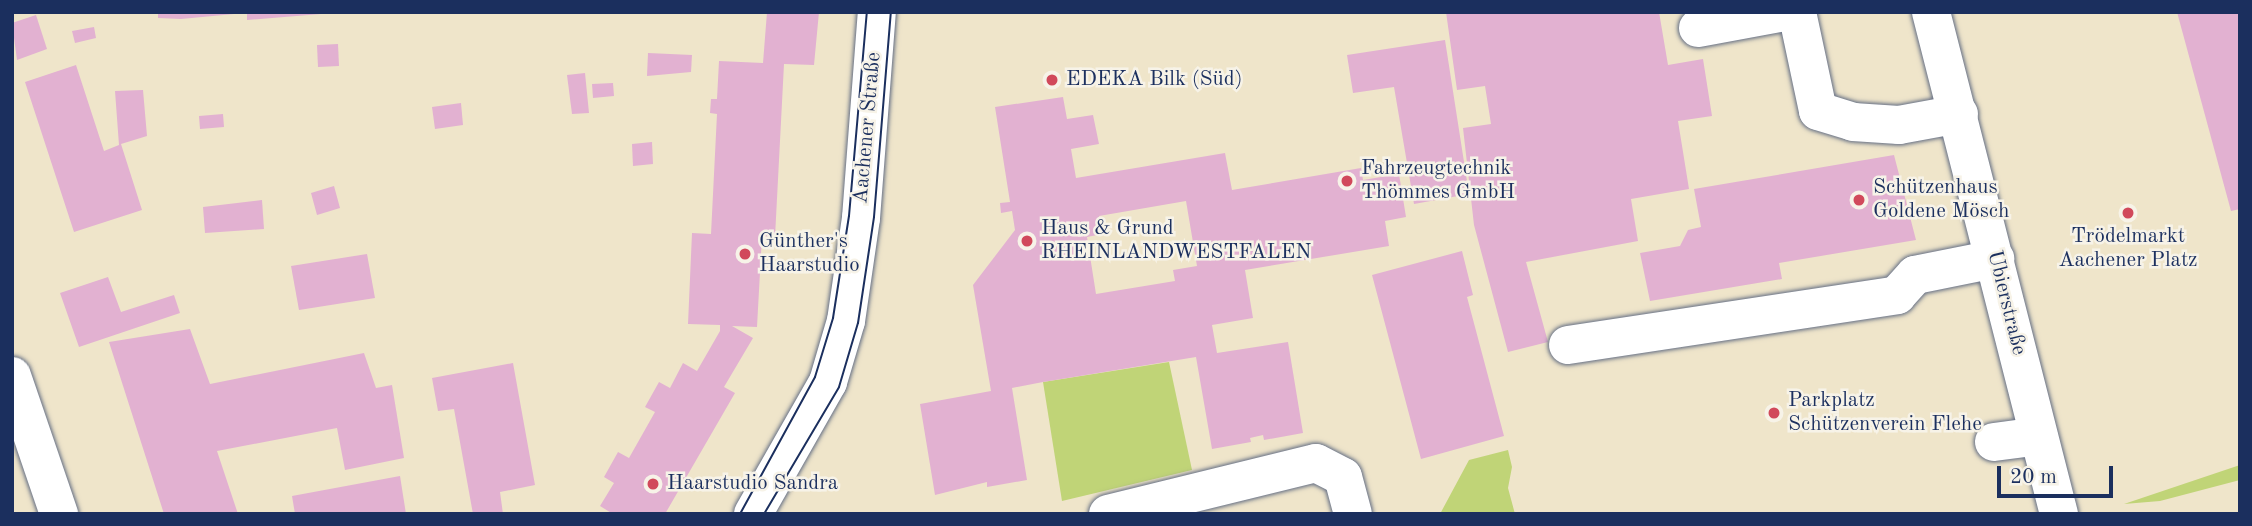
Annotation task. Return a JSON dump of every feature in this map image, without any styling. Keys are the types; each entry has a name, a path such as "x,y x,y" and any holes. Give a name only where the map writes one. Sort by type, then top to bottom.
{"street":[{"name":"Aachener Straße","path":"753,514 828,382 846,321 862,208 877,12"},
{"path":"1698,28 1785,12"},
{"path":"1797,12 1818,111 1853,122 1899,125 1959,114"},
{"name":"Ubierstraße","path":"1931,12 2059,514"},
{"path":"1568,345 1897,295 1915,275 1995,259"},
{"path":"12,376 20,426 59,514"},
{"path":"1994,442 2039,436"},
{"path":"1108,514 1316,463 1343,477 1353,514"}],"green space":[{"path":"1169,362 1192,470 1062,501 1043,382"},
{"path":"1508,450 1512,467 1508,488 1515,514 1440,514 1469,460"},
{"path":"2240,465 2240,480 2160,501 2124,504"}],"building":[{"path":"158,12 234,14 181,19 158,18"},
{"path":"247,12 321,12 321,14 247,20"},
{"path":"767,12 819,12 814,65 784,64 775,237 762,236 757,327 732,326 753,338 724,387 735,393 665,514 613,514 600,506 614,483 604,477 618,452 629,458 655,412 645,407 659,382 670,388 683,363 697,371 720,331 720,325 688,324 692,233 711,234 717,114 710,113 711,99 717,99 719,61 763,63"},
{"path":"1446,12 1659,12 1668,65 1703,59 1712,116 1678,121 1689,189 1631,199 1638,241 1526,262 1548,342 1508,352 1474,225 1463,128 1491,124 1485,86 1457,90"},
{"path":"2177,12 2240,12 2240,209 2231,211"},
{"path":"36,15 47,49 17,60 12,23"},
{"path":"94,27 96,38 75,43 72,31"},
{"path":"1445,40 1469,194 1414,204 1394,87 1353,93 1347,55"},
{"path":"338,44 339,66 318,67 317,45"},
{"path":"648,53 692,55 691,72 647,76"},
{"path":"76,65 104,151 119,145 115,91 143,90 147,136 121,144 142,210 74,232 25,82"},
{"path":"585,73 589,113 572,114 567,75"},
{"path":"613,83 614,96 593,98 592,84"},
{"path":"1063,97 1067,119 1093,115 1099,144 1071,149 1076,178 1225,153 1232,190 1361,168 1363,180 1399,174 1406,217 1385,221 1389,246 1245,270 1253,318 1212,325 1217,353 1288,342 1303,433 1264,440 1263,435 1250,438 1251,442 1212,449 1196,357 1043,382 1012,388 1027,480 987,487 987,482 935,495 920,404 991,391 973,285 1015,230 1012,211 1001,213 1000,203 1010,202 995,107","holes":["1186,201 1197,266 1173,270 1175,281 1096,294 1087,237 1102,234 1099,216"]},
{"path":"461,103 463,125 435,129 432,107"},
{"path":"223,114 224,127 200,129 199,116"},
{"path":"652,142 653,164 633,166 632,144"},
{"path":"1894,155 1916,240 1779,263 1782,279 1650,301 1640,253 1680,246 1688,230 1701,227 1694,189"},
{"path":"334,186 340,208 317,215 311,193"},
{"path":"262,200 264,229 205,233 203,207"},
{"path":"1462,251 1473,295 1467,297 1504,436 1421,459 1372,275"},
{"path":"367,254 375,298 299,310 291,266"},
{"path":"108,277 121,312 174,295 180,313 79,347 60,293"},
{"path":"190,329 210,384 364,353 376,388 392,385 404,458 345,470 337,428 217,451 238,514 164,514 109,342"},
{"path":"513,363 535,485 500,492 503,514 473,514 454,409 438,411 432,378"},
{"path":"400,476 406,514 295,514 292,496"}],"tram line":[{"path":"740,514 815,377 833,318 849,216 867,12"},
{"path":"764,514 839,387 858,323 874,217 891,12"}],"place":[{"name":"EDEKA Bilk (Süd)","path":"1052,80"},
{"name":"Fahrzeugtechnik Thömmes GmbH","path":"1347,181"},
{"name":"Schützenhaus Goldene Mösch","path":"1859,200"},
{"name":"Trödelmarkt Aachener Platz","path":"2128,213"},
{"name":"Haus & Grund RHEINLANDWESTFALEN","path":"1027,241"},
{"name":"Günther's Haarstudio","path":"745,254"},
{"name":"Parkplatz Schützenverein Flehe","path":"1774,413"},
{"name":"Haarstudio Sandra","path":"653,484"}]}
